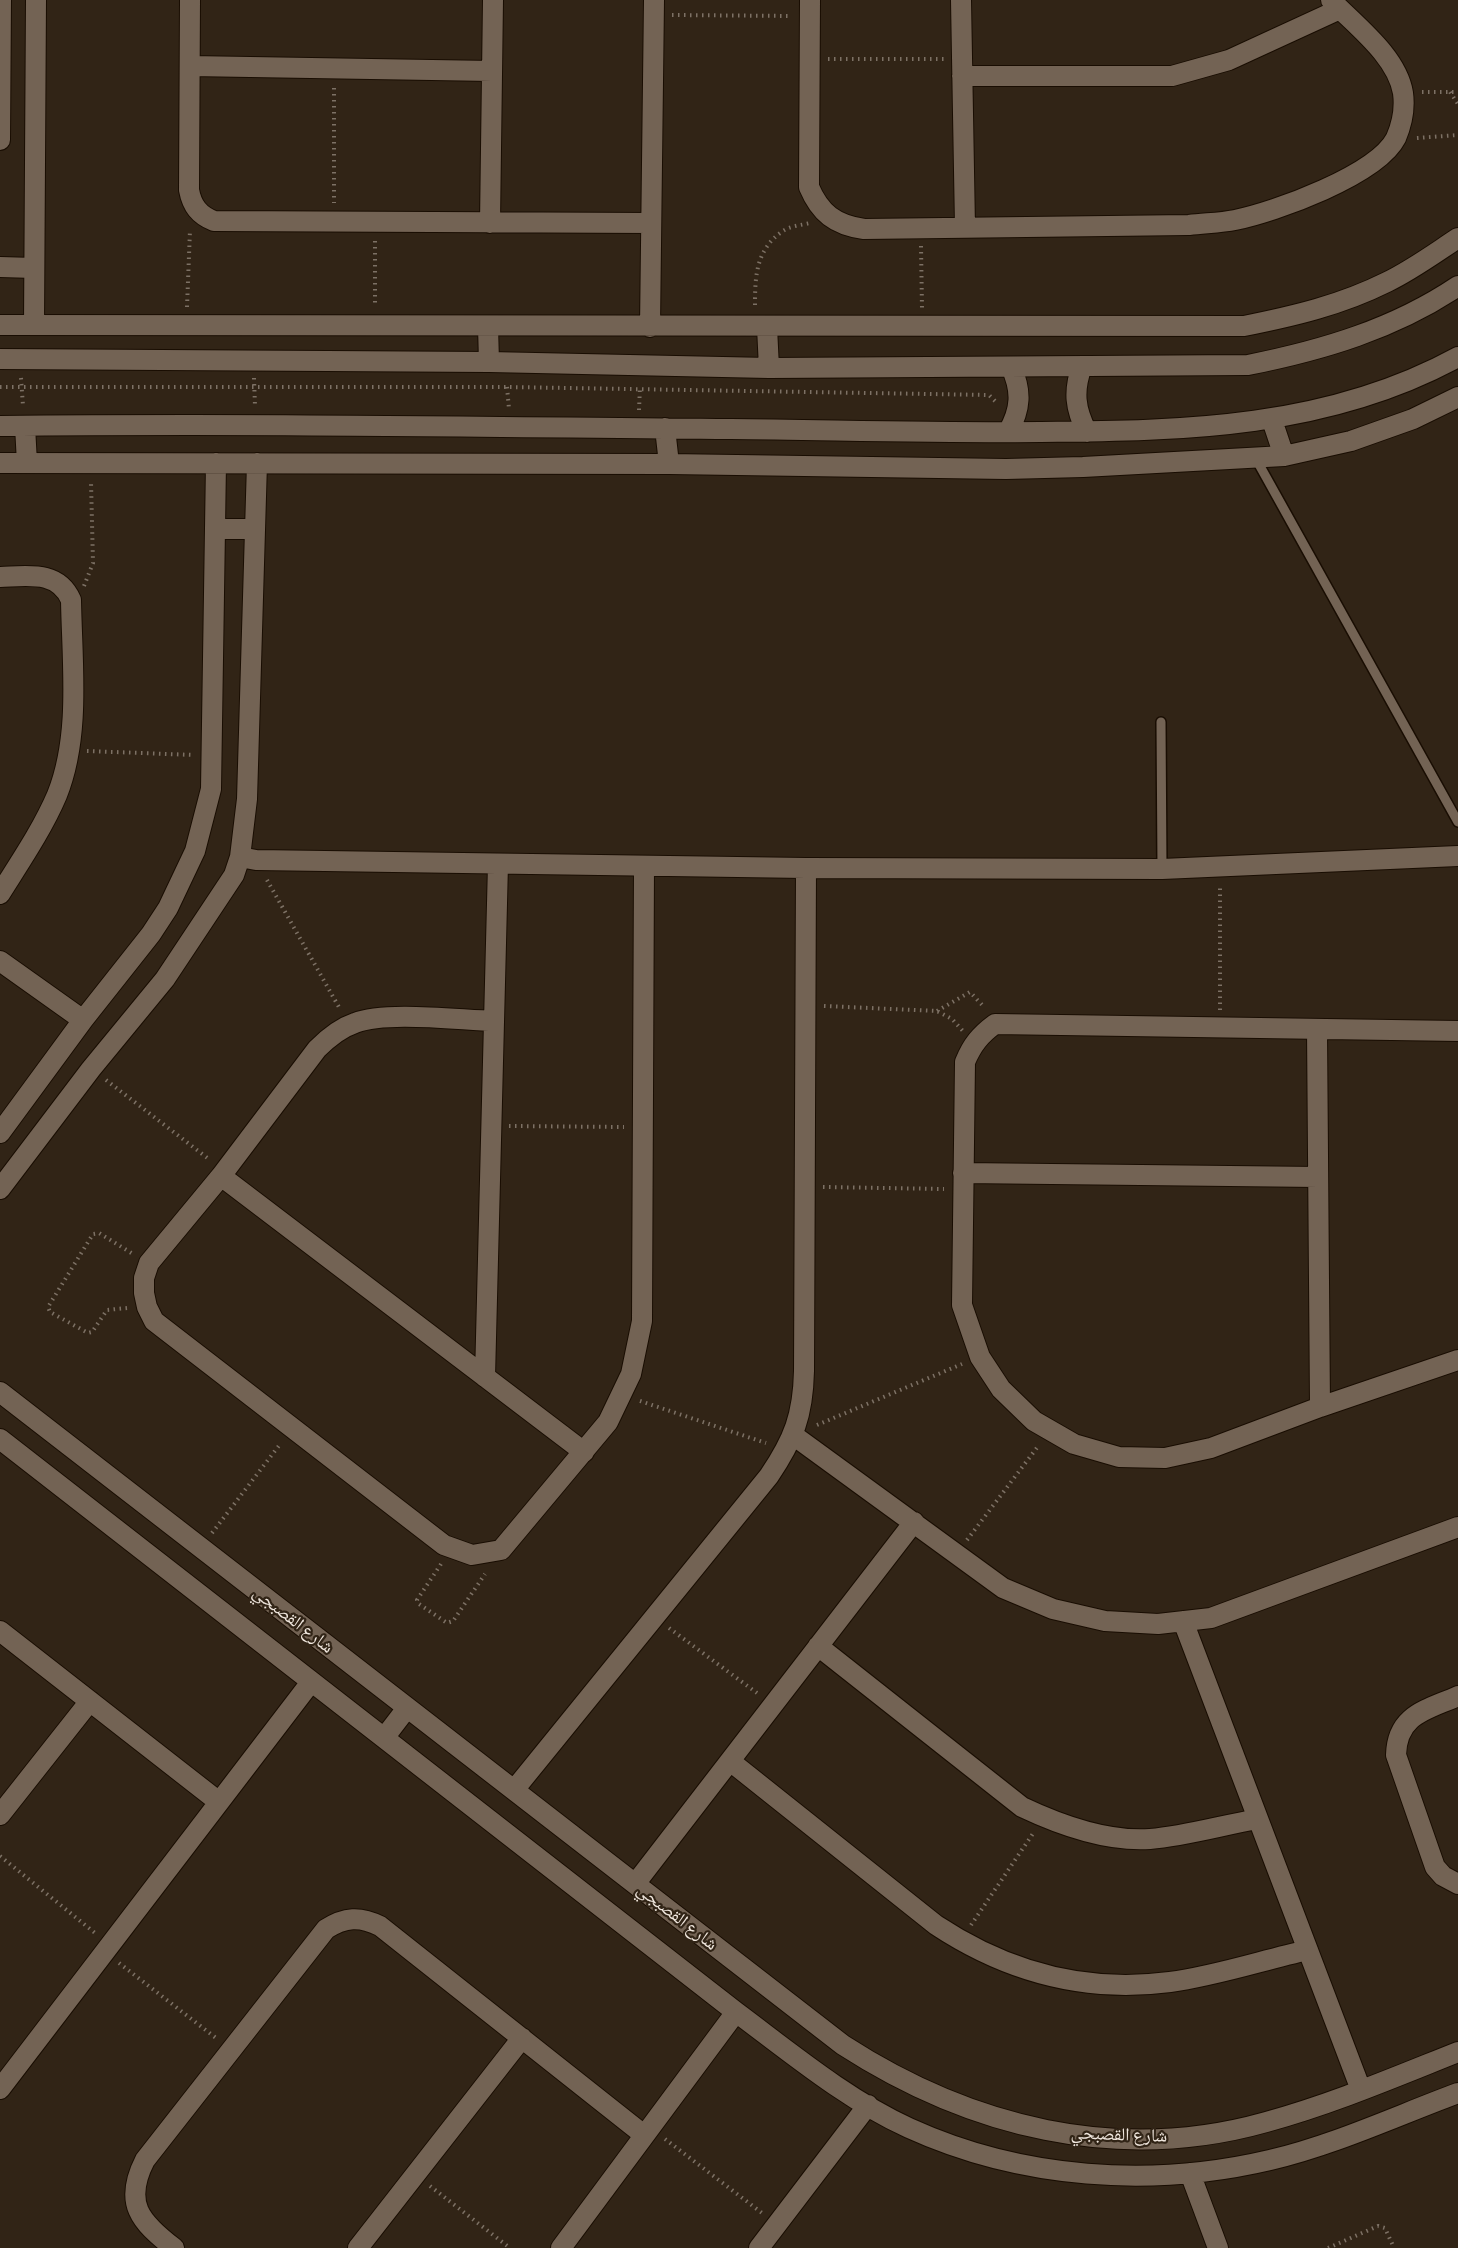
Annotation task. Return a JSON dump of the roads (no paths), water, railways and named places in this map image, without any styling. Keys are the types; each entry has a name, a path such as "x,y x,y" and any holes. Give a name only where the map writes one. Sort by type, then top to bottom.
{"street":[{"path":"0,140 1,0"},
{"path":"34,325 36,0"},
{"path":"190,0 189,190 196,210 214,221 651,223"},
{"path":"490,223 493,0"},
{"path":"961,0 965,227"},
{"path":"810,8 809,187 816,204 829,218 846,226 864,229 1190,225 1234,220 1277,209 1319,193 1375,159 1395,140 1403,116 1403,92 1394,69 1379,49 1335,4 1229,60 1172,76 962,67"},
{"path":"650,327 653,7"},
{"path":"190,66 492,71"},
{"path":"0,325 1245,326 1303,314 1346,300 1388,282 1458,238"},
{"path":"0,267 34,268"},
{"path":"10,359 253,359 769,368 1248,365 1313,352 1360,337 1406,316 1458,286"},
{"path":"488,326 497,362"},
{"path":"760,327 769,368"},
{"path":"0,426 665,428 1008,432 1197,429 1272,420 1332,408 1387,390 1458,357"},
{"path":"1082,366 1076,383 1075,400 1079,417 1087,432"},
{"path":"1008,432 1017,417 1020,400 1018,382 1011,367"},
{"path":"0,463 669,465 1006,469 1256,459 1284,456 1351,441 1413,419 1458,398"},
{"path":"1272,420 1284,456"},
{"path":"25,426 27,463"},
{"path":"665,428 669,465"},
{"path":"0,1133 83,1020 151,934 183,880 204,821 211,789 216,463"},
{"path":"0,1189 10,1163 165,979 248,859 247,799 257,463"},
{"path":"215,528 255,529"},
{"path":"0,577 49,577 67,590 71,600 72,715 69,750 57,794 40,830 0,894"},
{"path":"248,859 806,868 1162,869 1458,856"},
{"path":"485,1377 498,864"},
{"path":"494,1021 378,1017 349,1025 334,1033 317,1049 222,1173 149,1263 144,1278 147,1307 154,1321 452,1549 472,1556 501,1550 608,1422 631,1374 642,1321 644,866"},
{"path":"514,1790 654,1617 790,1442 803,1399 806,868"},
{"path":"0,961 83,1020"},
{"path":"1458,1031 998,1024 982,1034 971,1046 965,1062 962,1305 980,1357 1001,1389 1034,1421 1074,1444 1119,1457 1165,1458 1210,1448 1320,1407 1458,1360"},
{"path":"1317,1029 1320,1407"},
{"path":"222,1173 584,1452"},
{"path":"963,1181 1318,1177"},
{"name":"شارع القصبجي","path":"0,1392 843,2046 884,2072 955,2105 1021,2125 1069,2134 1118,2138 1167,2138 1264,2123 1361,2090 1458,2052"},
{"name":"شارع القصبجي","path":"0,1439 736,2012 828,2080 909,2128 959,2147 1059,2171 1113,2177 1190,2173 1219,2170 1281,2157 1458,2093"},
{"path":"790,1442 914,1522 1004,1587 1053,1609 1105,1621 1158,1624 1211,1618 1458,1527"},
{"path":"635,1884 914,1522"},
{"path":"1183,1621 1361,2090"},
{"path":"0,1631 219,1802"},
{"path":"818,1646 1022,1807 1044,1817 1078,1829 1113,1837 1149,1839 1258,1819"},
{"path":"0,2089 311,1682"},
{"path":"1458,1696 1411,1717 1402,1728 1396,1741 1396,1755 1435,1867 1458,1884"},
{"path":"0,1815 90,1701"},
{"path":"384,1738 407,1708"},
{"path":"730,1761 960,1941 1009,1965 1062,1980 1117,1986 1171,1982 1308,1950"},
{"path":"174,2248 148,2228 137,2211 134,2193 137,2176 145,2160 326,1929 338,1921 352,1918 367,1919 380,1926 522,2038 647,2131"},
{"path":"561,2248 736,2012"},
{"path":"358,2248 522,2038"},
{"path":"759,2248 868,2105"},
{"path":"1190,2173 1218,2248"}],"lane":[{"path":"1256,459 1458,822"},
{"path":"1161,722 1162,869"}]}
